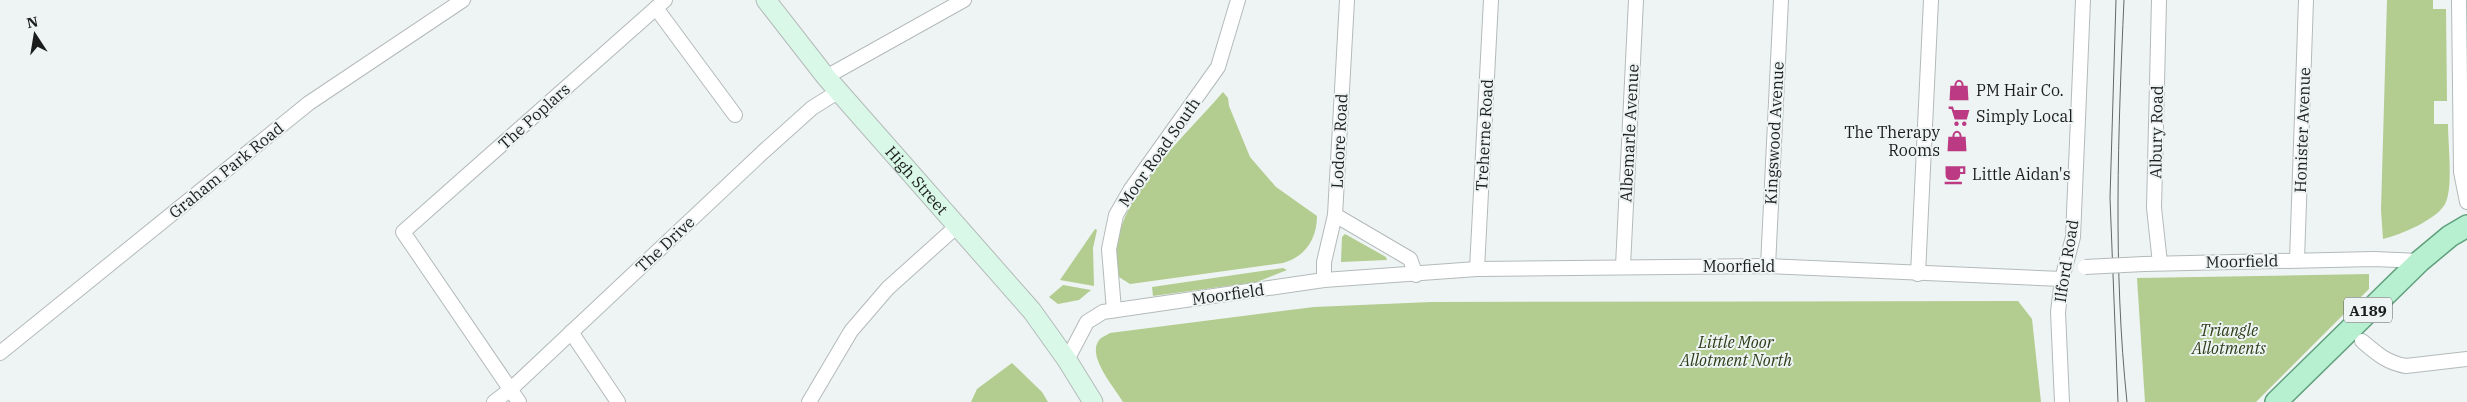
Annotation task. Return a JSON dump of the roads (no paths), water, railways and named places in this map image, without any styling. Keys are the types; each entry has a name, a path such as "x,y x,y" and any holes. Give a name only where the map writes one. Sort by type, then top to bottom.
{"main road":[{"name":"High Street","path":"766,0 826,77 1032,311 1094,402"},
{"name":"A189","path":"2276,402 2420,260 2450,236 2467,226"}],"street":[{"name":"Graham Park Road","path":"0,353 309,103 462,0"},
{"path":"826,77 964,0"},
{"name":"Moor Road South","path":"1114,310 1109,249 1116,215 1131,189 1218,67 1238,0"},
{"name":"Lodore Road","path":"1324,280 1324,262 1336,215 1347,0"},
{"name":"Treherne Road","path":"1477,269 1491,0"},
{"name":"Albemarle Avenue","path":"1623,266 1636,0"},
{"name":"Kingswood Avenue","path":"1768,266 1781,0"},
{"path":"1918,274 1931,0"},
{"name":"Ilford Road","path":"2062,402 2058,333 2063,273 2073,237 2083,0"},
{"name":"Albury Road","path":"2159,0 2154,208 2160,263"},
{"name":"Honister Avenue","path":"2297,260 2306,0"},
{"path":"2459,0 2461,172 2467,202"},
{"path":"660,4 736,115"},
{"name":"The Poplars","path":"510,389 403,232 660,4"},
{"name":"The Drive","path":"494,402 763,152 812,108 839,91"},
{"path":"1336,215 1410,259 1416,275"},
{"path":"809,402 851,331 888,288 958,226"},
{"name":"Moorfield","path":"1067,360 1087,322 1097,314 1324,280 1416,275 1477,269 1623,266 1768,266 1918,274 2063,273 2085,267 2160,263 2420,260"},
{"path":"571,332 618,402"},
{"path":"2362,341 2382,358 2406,366 2467,359"},
{"path":"510,389 519,402"}],"tram line":[{"path":"2116,0 2110,198 2118,402"},
{"path":"2124,0 2120,100 2118,251 2127,402"}],"place":[{"name":"PM Hair Co.","path":"1959,90"},
{"name":"Simply Local","path":"1959,116"},
{"name":"The Therapy Rooms","path":"1957,141"},
{"name":"Little Aidan's","path":"1955,174"}],"park label":[{"name":"Triangle Allotments","path":"2229,339"},
{"name":"Little Moor Allotment North","path":"1736,351"}]}
